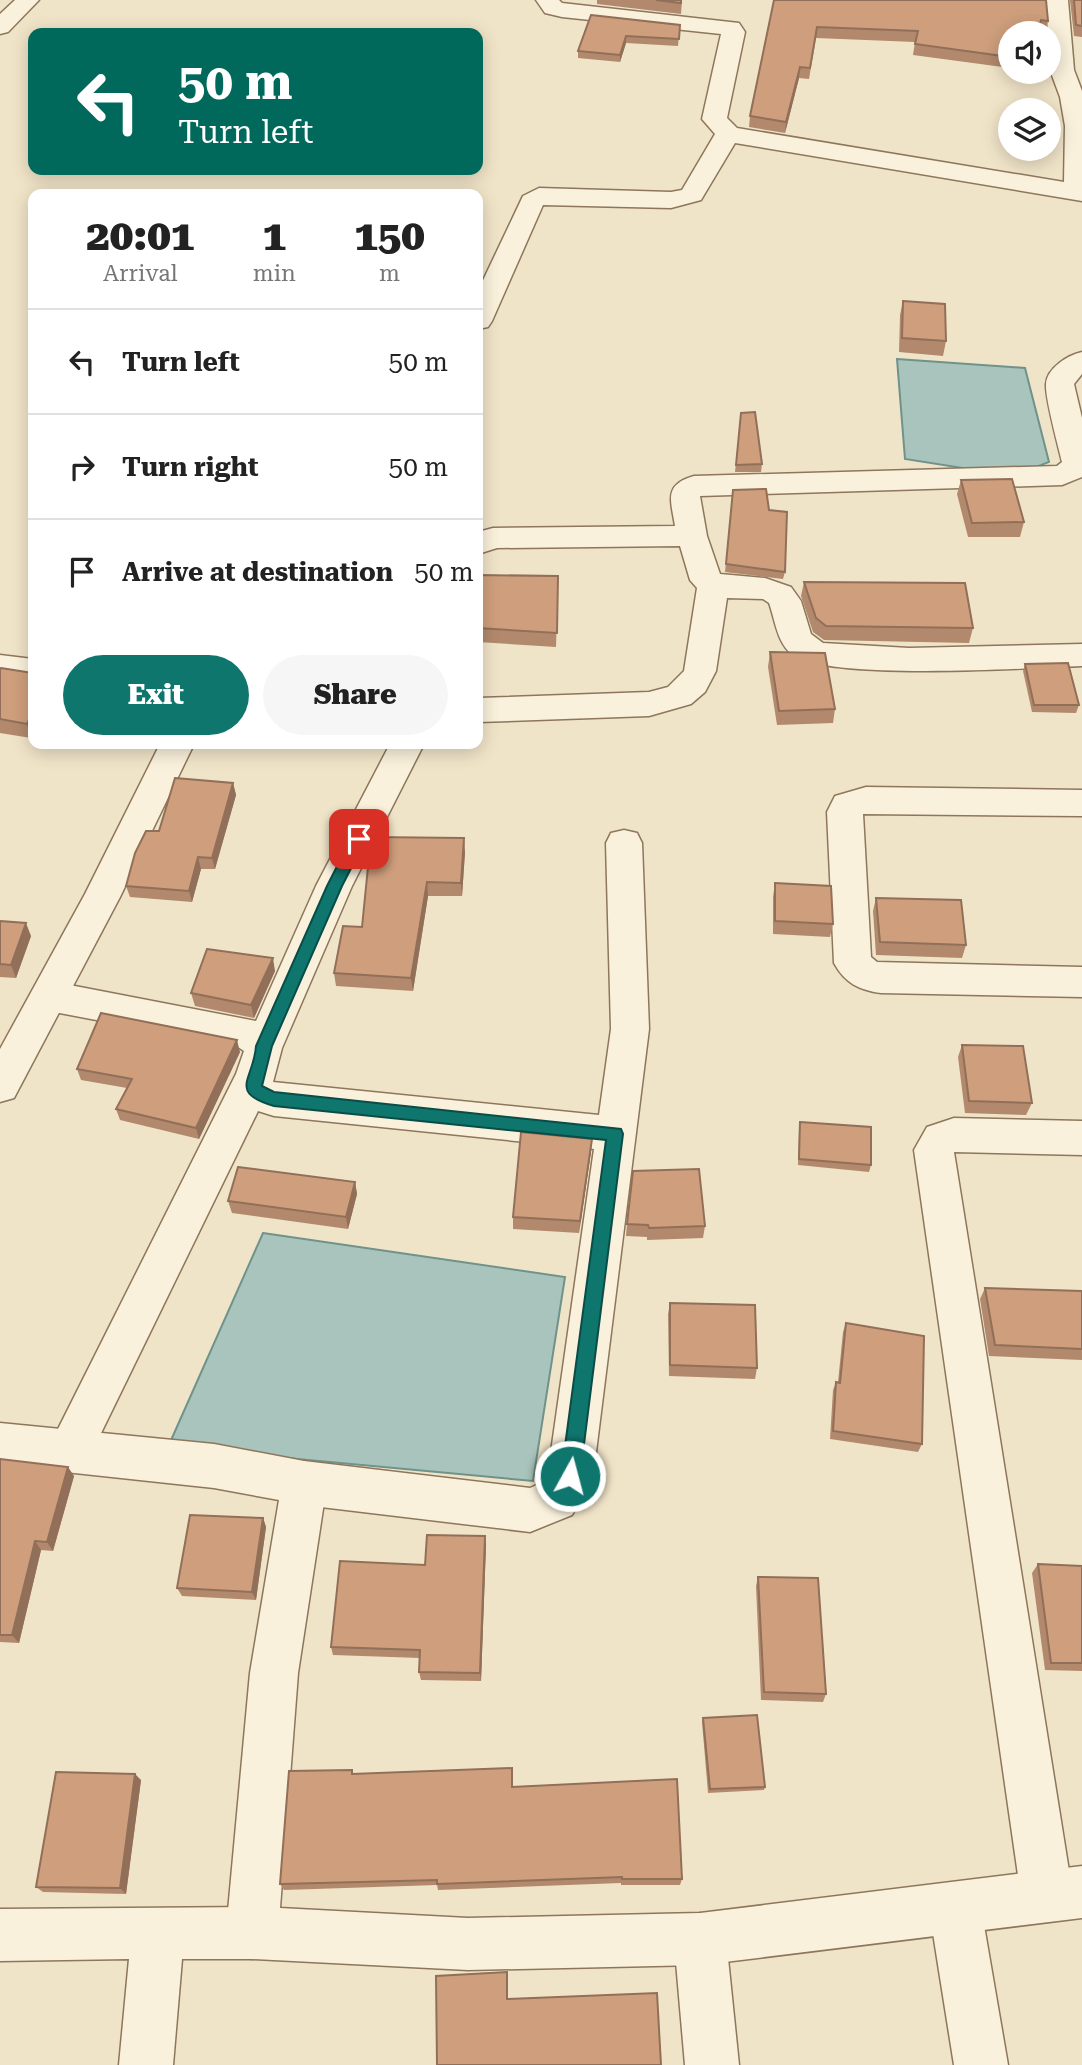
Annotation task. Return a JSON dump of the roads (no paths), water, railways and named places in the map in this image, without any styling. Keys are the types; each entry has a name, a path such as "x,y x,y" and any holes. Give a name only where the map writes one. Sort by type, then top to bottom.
{"street":[{"path":"0,27 28,0"},
{"path":"547,0 548,5 562,10 727,27 733,32 714,119 728,133 749,139 1080,193 1077,126 1072,97 1062,71 1057,0"},
{"path":"712,26 719,0"},
{"path":"483,310 533,201 539,196 551,194 671,200 685,198 695,191 728,133"},
{"path":"1082,360 1063,375 1060,384 1077,462 1071,471 1062,475 695,486 686,491 685,495 692,536 706,580 721,588 769,590 779,594 784,599 801,646 821,654 909,659 1082,655"},
{"path":"483,540 692,536"},
{"path":"483,710 649,704 679,696 693,684 700,671 713,585"},
{"path":"0,667 28,670"},
{"path":"0,1086 102,897 175,749"},
{"path":"69,1451 259,1063 334,886 404,749"},
{"path":"1082,803 866,800 847,805 845,812 853,963 867,976 1082,982"},
{"path":"0,1444 214,1466 304,1483 530,1510 552,1505 561,1495 570,1476 615,1134 626,1075 630,1029 624,843"},
{"path":"49,996 258,1037 259,1063 254,1088 260,1095 274,1099 615,1134"},
{"path":"0,1935 252,1933 468,1944 700,1939 1065,1894 934,1150 941,1139 954,1135 1082,1138"},
{"path":"252,1933 274,1673 304,1483"},
{"path":"955,1908 981,2065"},
{"path":"146,2065 159,1933"},
{"path":"700,1939 712,2065"}],"water":[{"path":"897,359 1025,368 1049,462 1013,476 905,459"},
{"path":"263,1233 565,1277 533,1481 168,1447"}]}
